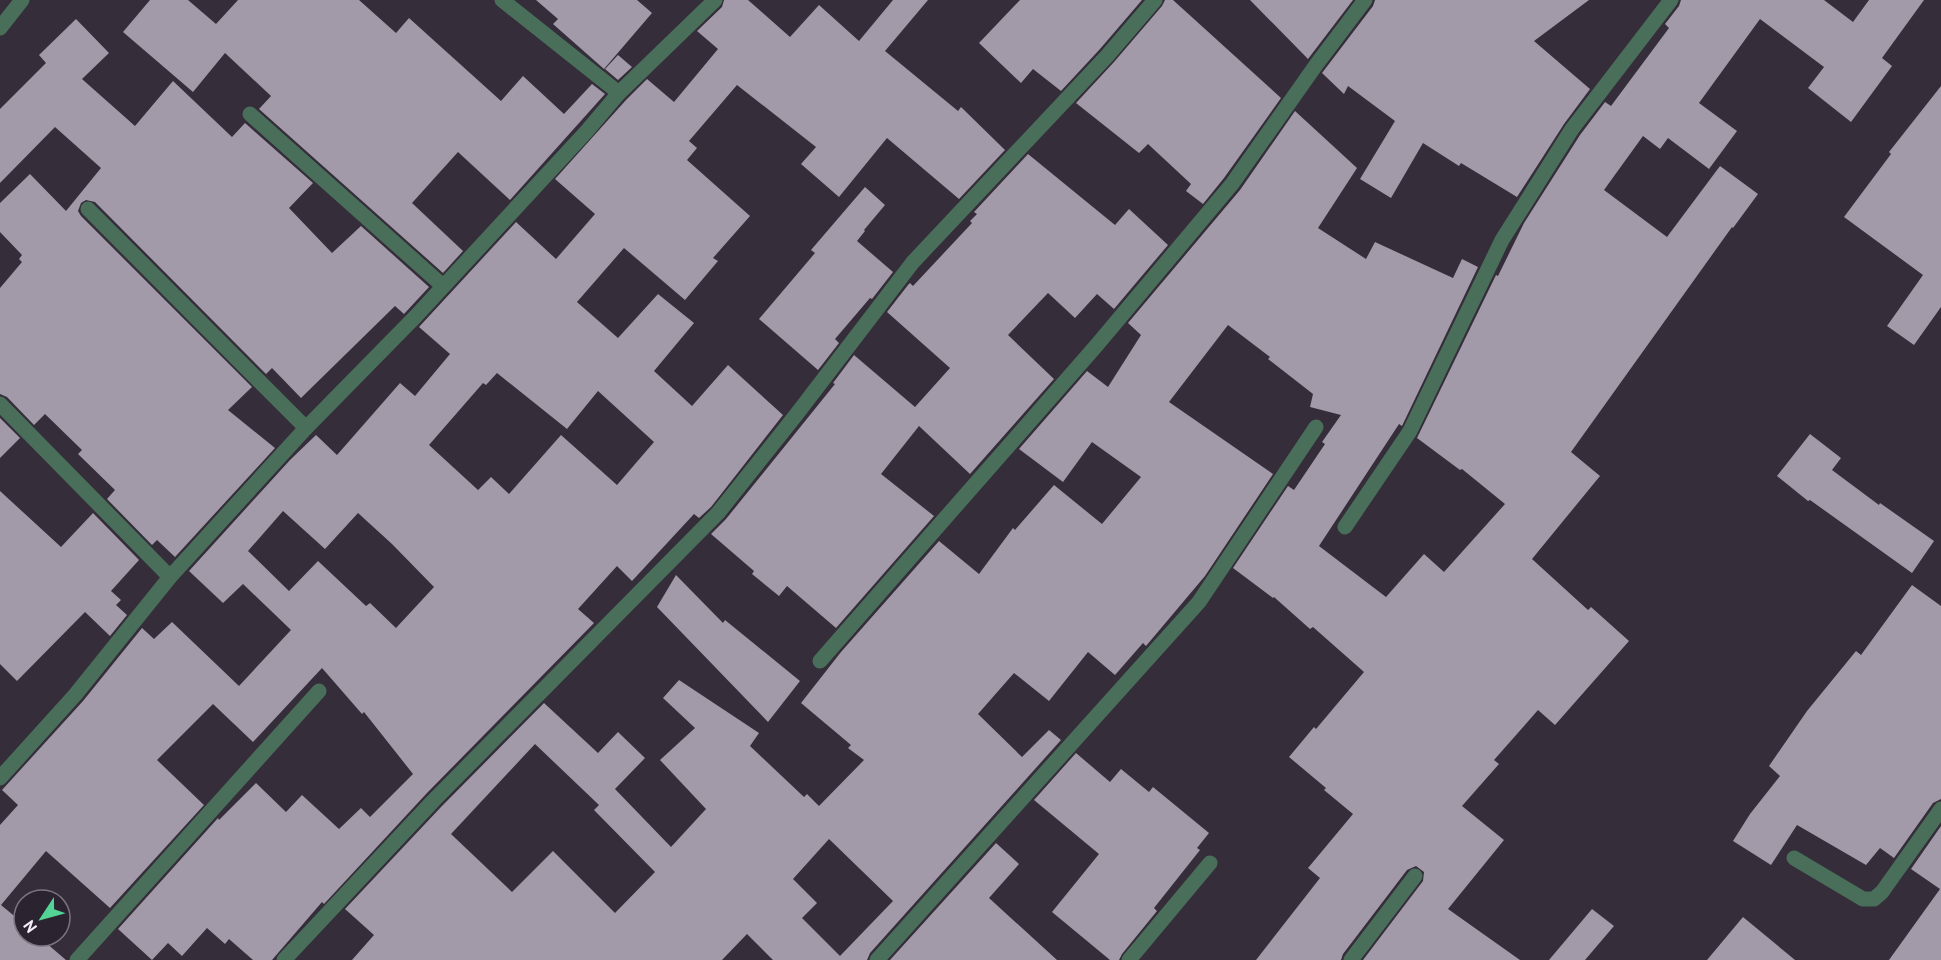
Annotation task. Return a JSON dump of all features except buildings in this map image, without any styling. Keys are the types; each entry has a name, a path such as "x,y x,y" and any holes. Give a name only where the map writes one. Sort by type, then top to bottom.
{"street":[{"path":"0,28 22,0"},
{"path":"502,0 620,93"},
{"path":"0,778 75,695 170,577 306,428 443,286 620,93 715,0"},
{"path":"284,960 434,800 718,513 913,262 1107,56 1155,0"},
{"path":"819,661 1096,346 1232,184 1365,0"},
{"path":"1345,527 1410,431 1502,240 1572,129 1671,0"},
{"path":"250,114 443,286"},
{"path":"88,209 306,428"},
{"path":"0,404 170,577"},
{"path":"877,960 1199,602 1316,427"},
{"path":"78,960 319,691"},
{"path":"1794,858 1863,899 1874,898 1882,892 1941,809"},
{"path":"1128,960 1210,863"},
{"path":"1351,960 1415,876"}]}
